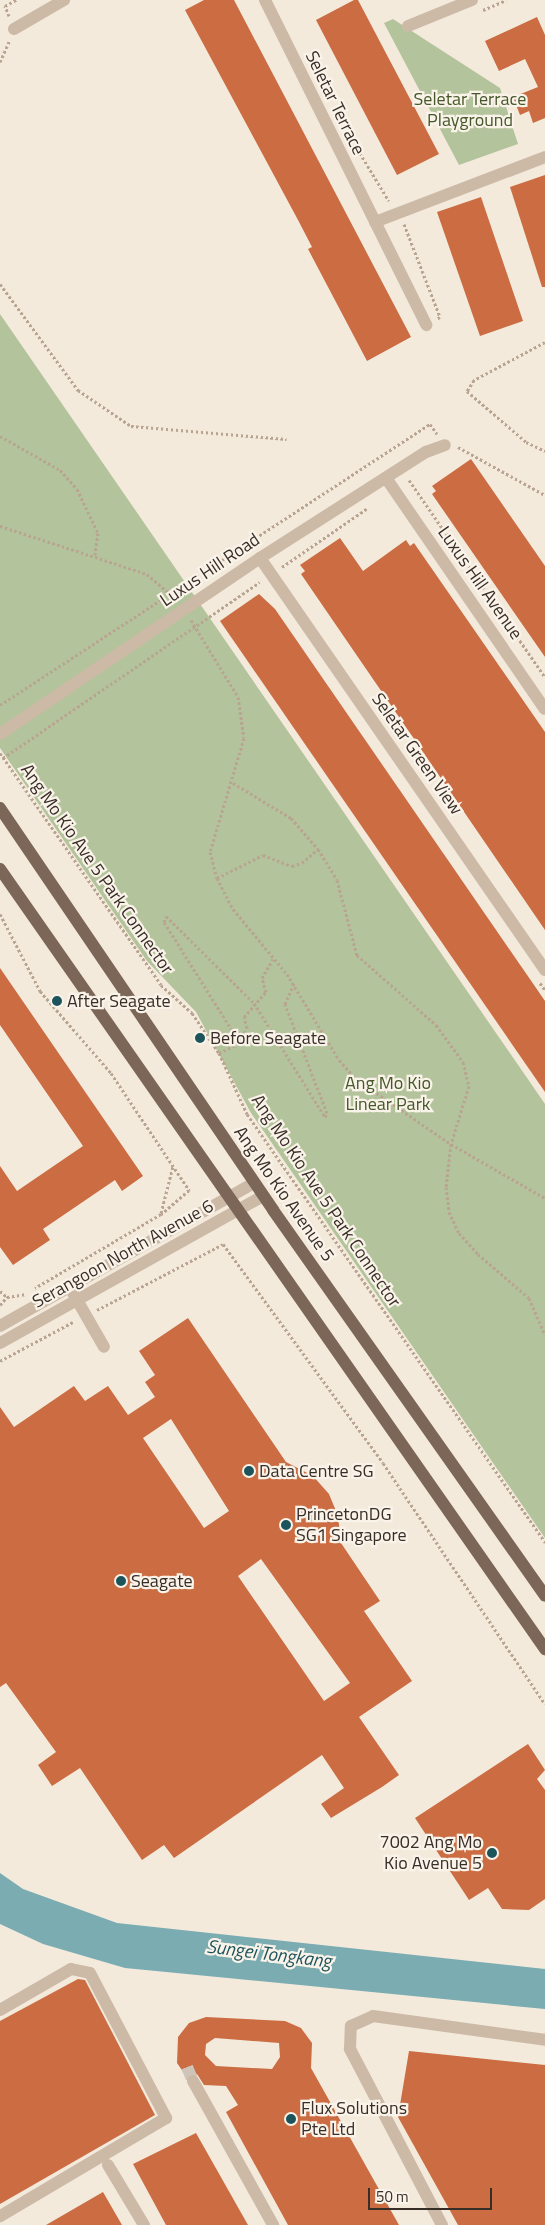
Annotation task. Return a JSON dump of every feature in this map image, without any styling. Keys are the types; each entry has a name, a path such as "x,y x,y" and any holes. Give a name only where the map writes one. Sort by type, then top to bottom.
{"main road":[{"name":"Ang Mo Kio Avenue 5","path":"0,808 263,1196 545,1596"},
{"path":"0,870 545,1650"}],"street":[{"path":"14,29 64,0"},
{"name":"Seletar Terrace","path":"264,0 426,325"},
{"path":"408,26 472,0"},
{"path":"375,222 545,157"},
{"name":"Luxus Hill Road","path":"0,734 260,558 386,478 445,445"},
{"name":"Luxus Hill Avenue","path":"386,478 545,709"},
{"name":"Seletar Green View","path":"260,558 545,970"},
{"name":"Serangoon North Avenue 6","path":"0,1326 229,1198 254,1182"},
{"name":"Serangoon North Avenue 6","path":"1,1341 263,1196"},
{"path":"70,1286 85,1316 104,1347"},
{"path":"0,2010 71,1969 90,1973 166,2118 0,2216"},
{"path":"442,2225 350,2049 351,2026 373,2016 545,2040"},
{"path":"193,2081 273,2225"},
{"path":"108,2165 144,2225"}],"path":[{"path":"0,62 14,29 5,6 16,0"},
{"path":"350,136 398,213 440,317 426,325"},
{"path":"0,284 78,390 131,426 286,439"},
{"path":"545,342 474,380 467,391 526,442 545,451"},
{"path":"0,705 430,424 445,445 463,448 545,495"},
{"path":"0,436 60,470 77,489 98,532 96,555"},
{"path":"3,758 417,474"},
{"path":"409,480 545,677"},
{"path":"0,526 96,555 147,574 172,594 195,626 238,697 244,738 233,782 210,852 217,878 233,909 294,984 339,1060 356,1079 451,1144 545,1198"},
{"name":"Ang Mo Kio Ave 5 Park Connector","path":"0,753 114,922 161,985 192,1013 218,1052 248,1114 545,1542"},
{"path":"233,782 259,794 291,818 318,849 336,880 357,955 436,1025 463,1062 469,1086 451,1144 446,1187 459,1233 528,1298 545,1334"},
{"path":"217,878 263,855 292,866 302,863 318,849"},
{"path":"0,914 44,998 110,1073 189,1190 161,1214 24,1295 7,1297 0,1305"},
{"path":"240,1043 164,922 166,916 254,1003 325,1117 285,1004 294,984"},
{"path":"218,1052 240,1043 247,1028 244,1018 254,1003 266,992 262,978 273,959"},
{"path":"161,1214 173,1165"},
{"path":"0,1361 223,1244 383,1463 545,1704"},
{"path":"0,1291 7,1297"}],"green space":[{"name":"Seletar Terrace Playground","path":"393,19 500,88 518,144 459,165 384,23"},
{"name":"Ang Mo Kio Linear Park","path":"0,314 545,1104 545,1538 251,1113 196,1012 147,961 0,748"}],"water":[{"name":"Sungei Tongkang","path":"0,1873 23,1889 117,1923 545,1969 545,2009 125,1968 43,1944 0,1924"}],"building":[{"path":"204,0 234,0 411,337 367,361 308,249 312,247 298,220 185,10"},
{"path":"354,0 358,0 439,154 397,175 316,20"},
{"path":"537,17 545,35 545,118 533,123 529,111 520,115 513,97 538,87 525,59 499,71 485,41"},
{"path":"545,175 545,287 542,287 510,187"},
{"path":"481,197 523,321 480,336 437,212"},
{"path":"471,459 545,566 545,657 432,494 436,491 432,486"},
{"path":"340,538 363,571 406,540 410,546 414,543 545,732 545,930 301,574 305,571 300,565"},
{"path":"259,594 275,609 545,1001 545,1092 220,621"},
{"path":"0,968 143,1176 122,1191 115,1180 43,1229 50,1240 13,1265 0,1247 0,1166 17,1191 83,1146 0,1025"},
{"name":"Seagate","path":"188,1318 286,1462 313,1476 329,1494 338,1516 341,1543 380,1601 364,1611 412,1681 359,1717 399,1775 382,1787 331,1818 321,1804 344,1788 322,1755 174,1858 164,1845 142,1860 80,1768 52,1786 38,1765 56,1752 6,1683 0,1687 0,1407 14,1427 74,1386 85,1401 108,1386 128,1415 155,1397 145,1382 155,1375 139,1351","holes":["171,1419 229,1511 204,1528 143,1438","261,1559 350,1683 324,1701 238,1576"]},
{"name":"7002 Ang Mo Kio Avenue 5","path":"528,1744 545,1770 537,1779 545,1790 545,1899 529,1910 502,1909 488,1888 469,1900 415,1818"},
{"path":"78,1979 85,1980 155,2115 0,2204 0,2021"},
{"path":"206,2017 285,2021 301,2028 312,2043 311,2068 399,2225 288,2225 226,2112 238,2105 226,2086 204,2085 197,2074 186,2076 177,2063 178,2037 189,2023","holes":["215,2038 279,2043 280,2057 272,2069 216,2066 205,2055 206,2044"]},
{"path":"409,2051 545,2065 545,2225 458,2225 398,2117"},
{"path":"196,2133 248,2225 166,2225 133,2164"},
{"path":"103,2192 122,2225 46,2225"}],"tunnel":[{"path":"187,2067 193,2081"}],"place":[{"name":"After Seagate","path":"57,1001"},
{"name":"Before Seagate","path":"200,1038"},
{"name":"Data Centre SG","path":"249,1471"},
{"name":"PrincetonDG SG1 Singapore","path":"286,1525"},
{"name":"Seagate","path":"121,1581"},
{"name":"7002 Ang Mo Kio Avenue 5","path":"492,1853"},
{"name":"Flux Solutions Pte Ltd","path":"291,2119"}]}
